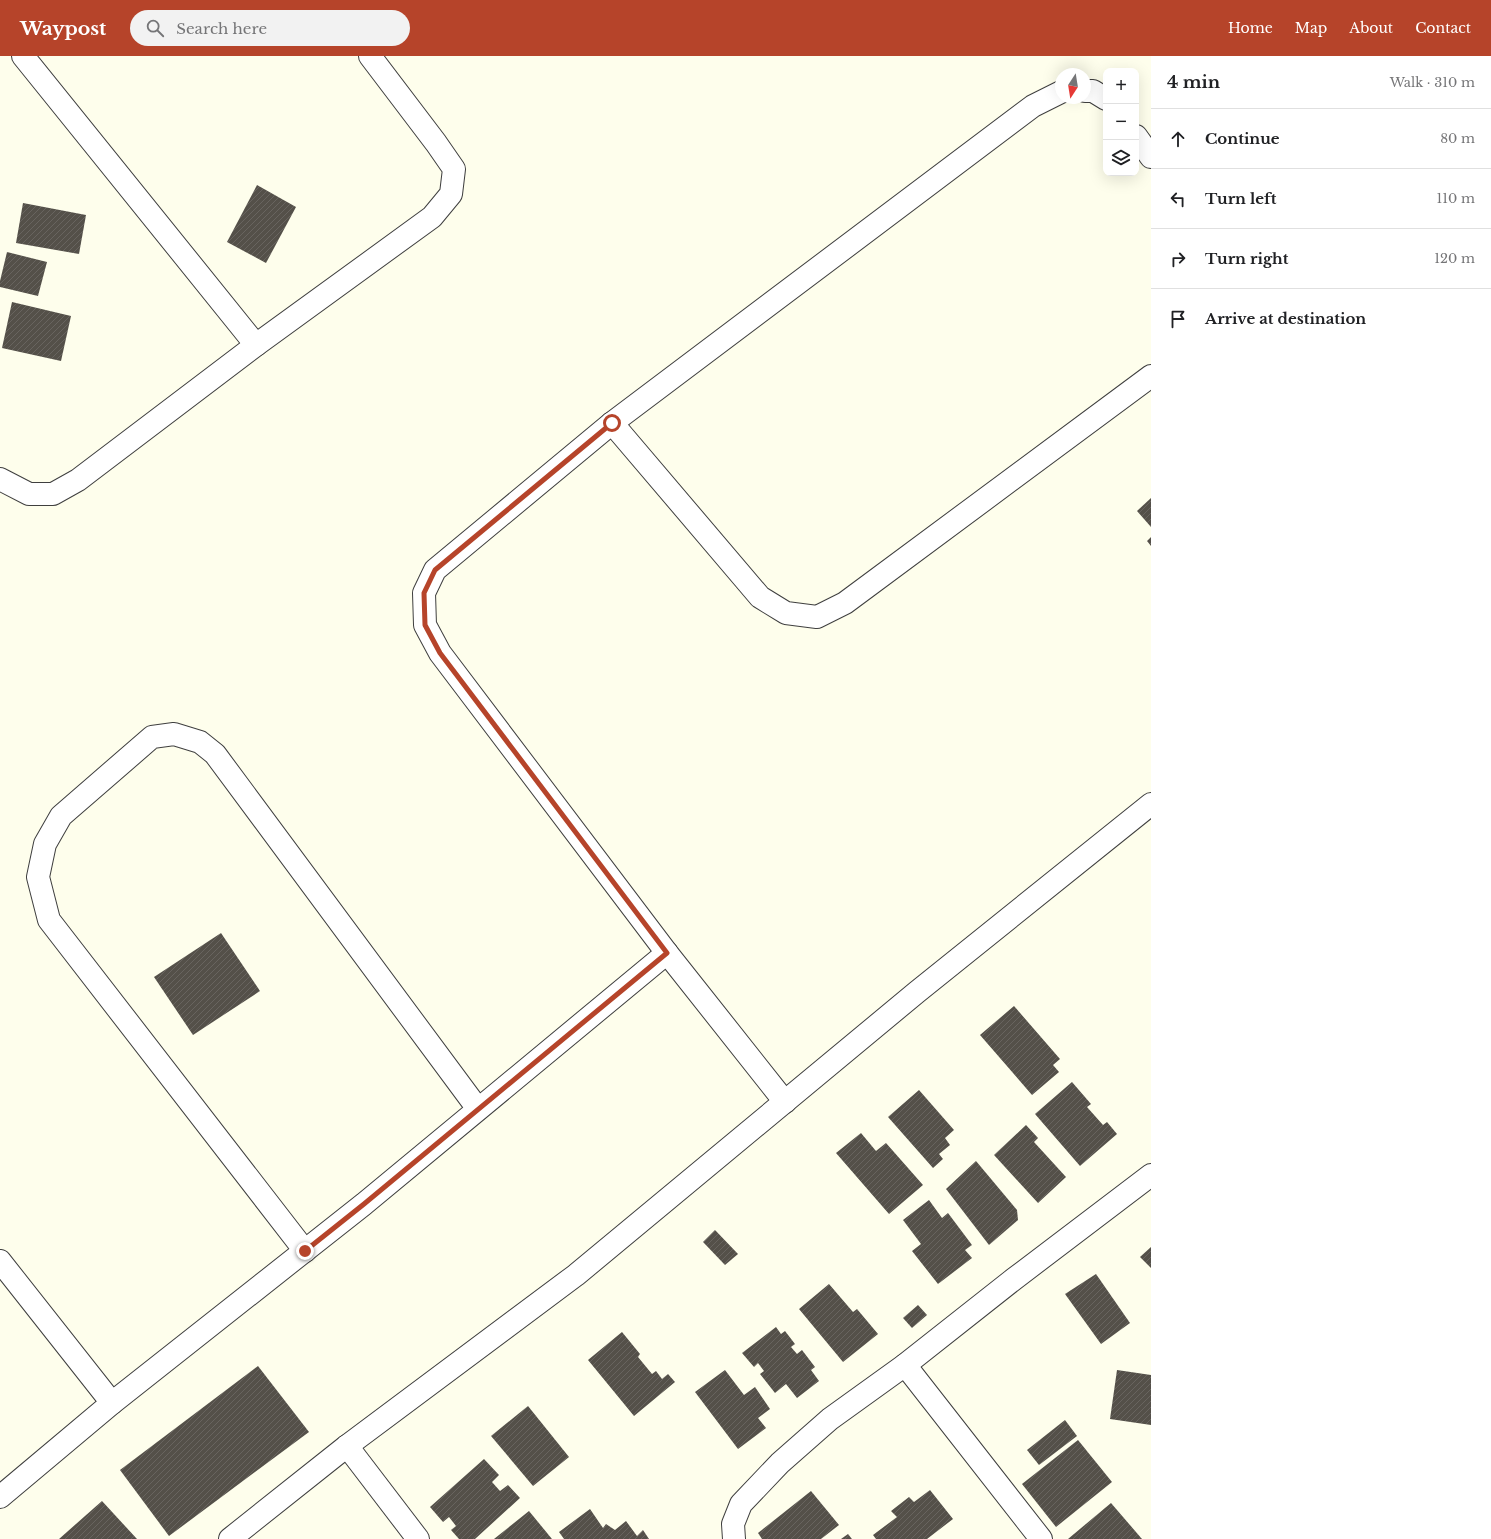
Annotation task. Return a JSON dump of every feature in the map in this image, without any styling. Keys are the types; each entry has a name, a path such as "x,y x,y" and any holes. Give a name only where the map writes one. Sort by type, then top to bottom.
{"street":[{"path":"23,56 256,346"},
{"path":"0,479 29,494 53,494 78,480 256,346 432,217 451,194 454,169 370,56"},
{"path":"1091,91 1103,97"},
{"path":"785,1102 667,953 440,653 425,625 424,593 435,570 612,423 1033,106 1055,95"},
{"path":"1139,140 1151,157"},
{"path":"612,423 760,597 786,612 817,617 845,603 1151,376"},
{"path":"305,1251 49,920 38,877 45,844 61,816 152,737 174,734 200,742 215,754 478,1109"},
{"path":"230,1539 347,1446 576,1275 917,992 1151,804"},
{"path":"0,1497 112,1403 364,1204 667,953"},
{"path":"734,1539 733,1524 741,1504 780,1463 830,1419 905,1365 1020,1274 1151,1175"},
{"path":"0,1261 112,1403"},
{"path":"905,1365 1041,1539"},
{"path":"347,1446 418,1539"}],"building":[{"path":"257,185 296,207 266,263 227,242"},
{"path":"23,203 86,215 79,254 16,243"},
{"path":"7,252 47,262 38,296 0,287"},
{"path":"12,302 71,316 61,361 2,348"},
{"path":"1151,498 1151,527 1137,511"},
{"path":"1151,537 1151,546 1147,541"},
{"path":"221,933 260,991 193,1035 154,977"},
{"path":"1014,1006 1060,1059 1053,1065 1059,1072 1032,1095 980,1035"},
{"path":"1072,1082 1091,1104 1087,1107 1103,1125 1107,1122 1117,1134 1080,1166 1035,1114"},
{"path":"919,1090 954,1130 945,1138 950,1145 939,1154 943,1159 933,1168 888,1117"},
{"path":"1026,1125 1038,1138 1034,1142 1066,1177 1038,1203 994,1155"},
{"path":"861,1133 876,1151 886,1143 923,1185 889,1214 836,1153"},
{"path":"976,1161 1017,1210 1018,1220 989,1245 946,1189"},
{"path":"929,1200 942,1218 948,1213 972,1245 965,1250 972,1258 938,1284 912,1251 921,1244 903,1220"},
{"path":"715,1230 738,1254 725,1265 703,1242"},
{"path":"1151,1247 1151,1268 1140,1257"},
{"path":"1096,1274 1130,1323 1101,1344 1065,1294"},
{"path":"829,1284 853,1312 857,1309 878,1334 843,1362 799,1309"},
{"path":"918,1305 927,1315 912,1328 903,1318"},
{"path":"776,1327 781,1334 785,1331 795,1344 791,1347 797,1354 802,1350 815,1367 811,1370 819,1381 797,1398 786,1384 775,1393 760,1374 764,1371 758,1363 754,1367 742,1353"},
{"path":"622,1332 640,1354 638,1357 652,1374 656,1371 662,1379 668,1374 675,1382 634,1416 588,1360"},
{"path":"258,1366 309,1432 169,1536 120,1470"},
{"path":"725,1370 744,1395 755,1387 770,1409 758,1418 766,1428 738,1449 695,1392"},
{"path":"1117,1370 1151,1375 1151,1425 1110,1419"},
{"path":"528,1406 569,1457 533,1486 491,1436"},
{"path":"1065,1420 1077,1436 1039,1465 1027,1450"},
{"path":"1078,1440 1112,1482 1056,1527 1022,1484"},
{"path":"484,1459 499,1475 492,1482 500,1491 508,1485 520,1498 475,1539 459,1539 451,1530 456,1526 449,1517 443,1522 430,1507"},
{"path":"930,1490 953,1519 927,1539 876,1539 873,1535 897,1517 891,1511 909,1497 914,1502"},
{"path":"811,1491 839,1525 821,1539 762,1539 758,1533"},
{"path":"102,1501 137,1539 59,1539"},
{"path":"1111,1503 1142,1539 1068,1539"},
{"path":"590,1509 603,1528 606,1524 615,1530 626,1521 637,1536 643,1530 649,1539 564,1539 559,1532"},
{"path":"529,1511 552,1539 494,1539"},
{"path":"848,1534 852,1539 841,1539"}],"route":[{"path":"305,1251 364,1204 667,953 440,653 425,625 424,593 435,570 612,423"}]}
